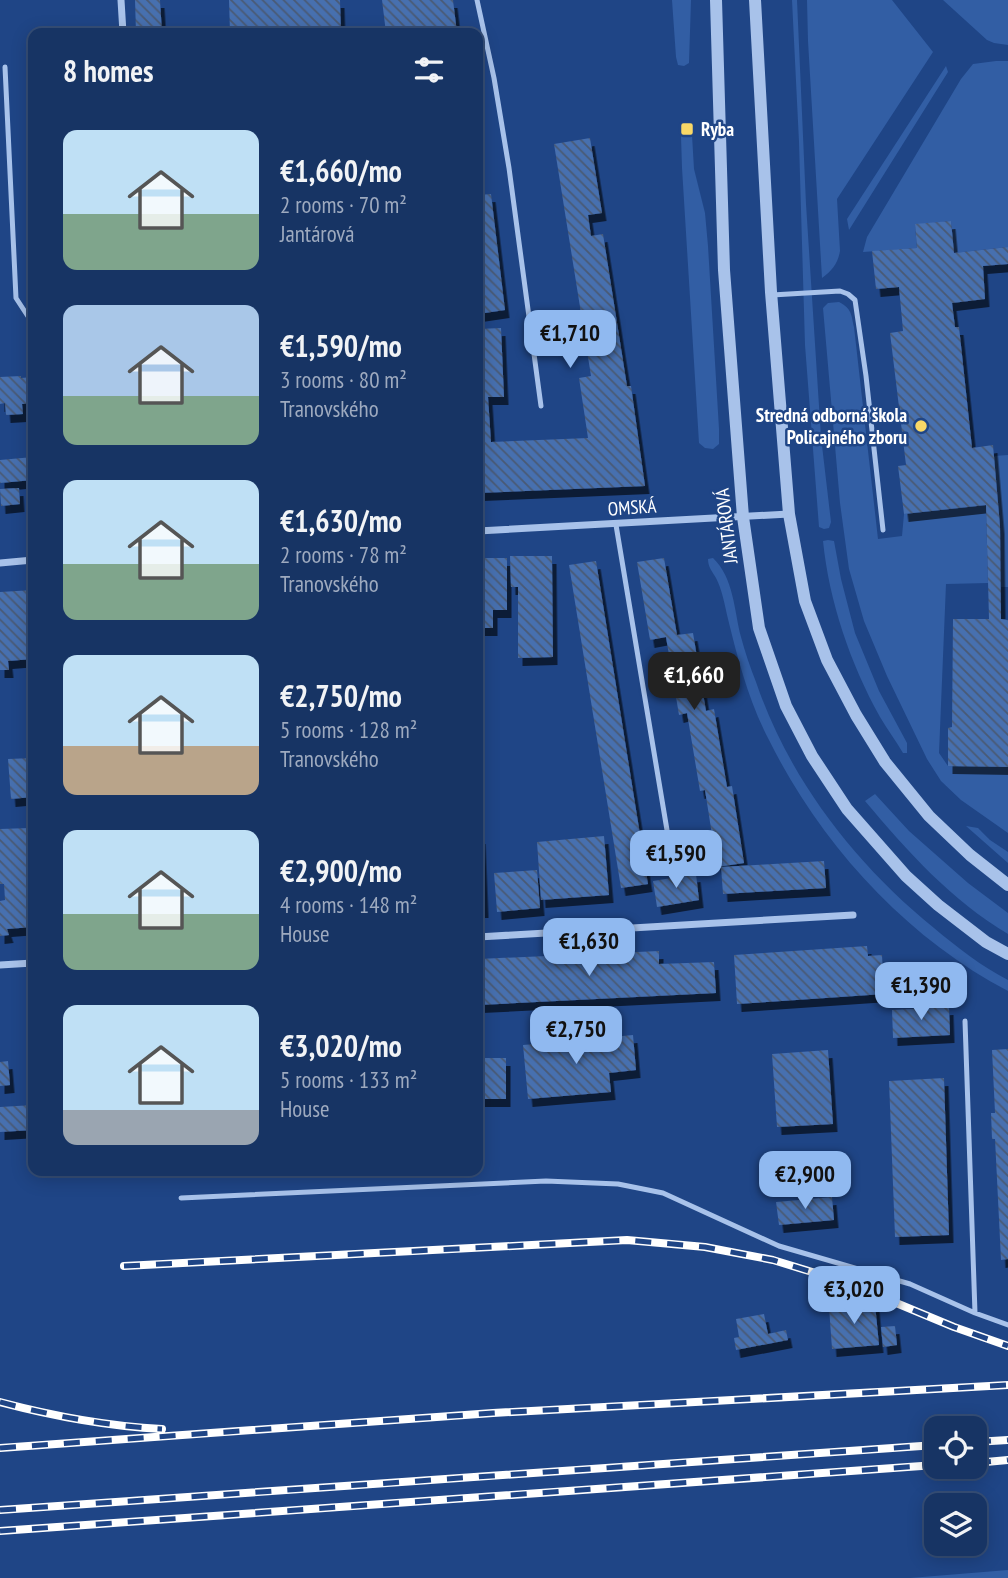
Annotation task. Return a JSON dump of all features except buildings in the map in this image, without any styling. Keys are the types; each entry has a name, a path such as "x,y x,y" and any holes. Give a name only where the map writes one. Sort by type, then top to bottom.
{"street":[{"path":"121,0 123,28"},
{"name":"JANTÁROVÁ","path":"716,0 724,270 743,517 759,628 786,706 812,756 847,809 906,876 947,913 986,942 1008,954"},
{"path":"757,0 755,24 789,514 805,601 827,660 885,762 929,816 970,855 1008,885"},
{"name":"OMSKÁ","path":"483,531 789,514"},
{"path":"0,563 28,560"},
{"path":"483,937 853,915"},
{"path":"0,965 28,963"}],"lane":[{"path":"477,0 494,78 509,168 541,406"},
{"path":"5,67 16,298 28,316"},
{"path":"772,295 840,291 848,293 855,300 883,530"},
{"path":"616,525 670,848"},
{"path":"965,1021 975,1313"},
{"path":"181,1198 546,1181 618,1184 663,1193 779,1246 910,1284 1008,1325"}],"shaded area":[{"path":"672,0 691,0 689,63 684,66 678,65 676,57"},
{"path":"792,0 797,0 806,204 821,437 831,522 829,528 824,529 819,527 805,345"},
{"path":"807,0 892,0 933,52 837,199 840,251 834,266 822,278 808,41"},
{"path":"943,0 1008,0 1008,45 987,40"},
{"path":"1008,61 1008,247 954,253 951,221 915,225 917,248 863,252 867,237 961,79 973,64"},
{"path":"946,66 948,72 849,230 847,219"},
{"path":"684,132 692,135 694,169 705,213 719,429 719,444 713,449 705,448 699,443 682,168 681,136"},
{"path":"839,302 849,310 854,327 878,539 902,536 904,514 986,505 988,583 946,584 939,753 948,766 1008,767 1008,833 961,800 941,781 927,759 887,676 864,621 849,569 840,503 823,308 828,303"},
{"path":"1008,455 1008,587 1001,587 1000,526 994,456"},
{"path":"823,541 834,541 855,633 879,691 907,743 907,753 903,753 880,717 850,653 830,586"},
{"path":"713,558 729,585 744,648 770,718 806,786 852,848 877,876 952,943 1008,980 1008,991 970,969 901,915 869,884 813,815 769,740 750,696 722,592 709,564 708,559"},
{"path":"875,794 909,831 968,883 1008,913 1008,934 949,891 914,856 865,801"},
{"path":"966,826 978,828 1008,852 1008,863"},
{"path":"1008,1570 1008,1578 910,1578"}],"railway":[{"path":"124,1266 627,1240 705,1247 773,1260 848,1283 954,1327 1008,1346"},
{"path":"0,1448 493,1413 1008,1385"},
{"path":"0,1402 80,1420 162,1429"},
{"path":"987,1441 1008,1440"},
{"path":"0,1510 924,1446"},
{"path":"987,1462 1008,1460"},
{"path":"0,1531 924,1466"}],"place":[{"name":"Ryba","path":"687,129"},
{"name":"Stredná odborná škola Policajného zboru","path":"921,426"}]}
